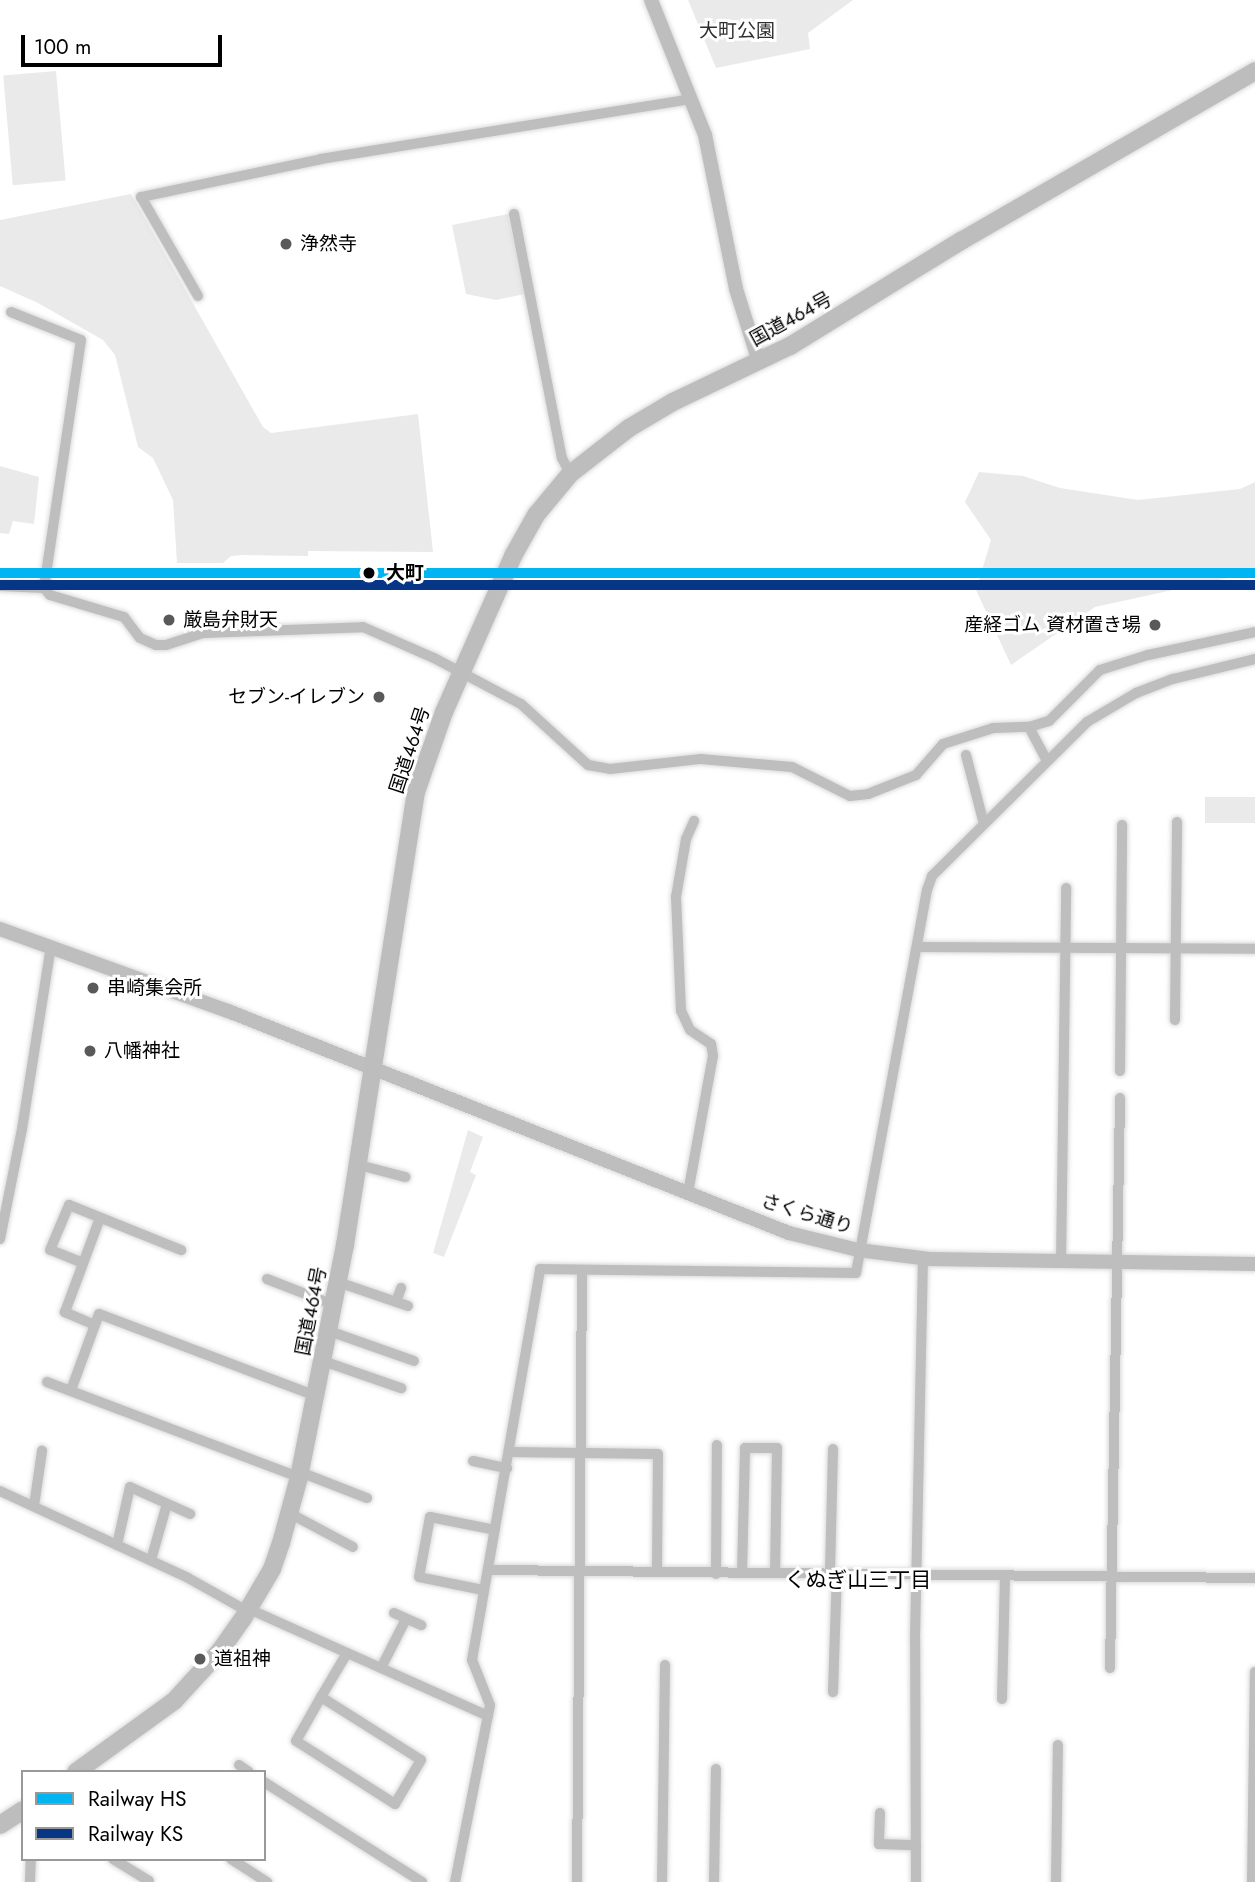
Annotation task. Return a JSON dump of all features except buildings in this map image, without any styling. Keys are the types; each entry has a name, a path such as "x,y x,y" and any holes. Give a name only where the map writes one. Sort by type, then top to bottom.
{"highway":[{"name":"国道464号","path":"97,1765 174,1701 220,1651 248,1610 271,1569 300,1475 334,1305 375,1069 411,814 432,740 513,556 536,515 570,474 629,428 673,402 790,346 961,241 1255,71"},
{"path":"0,1825 21,1812"}],"street":[{"path":"651,0 705,135 736,289 759,362"},
{"path":"198,296 141,197 321,159 690,99"},
{"path":"514,214 562,458 570,474"},
{"path":"11,313 81,340 44,588"},
{"path":"0,586 44,588 50,595 124,617 140,638 156,645 166,645 203,633 363,627 419,651 521,704 588,765 610,769 701,759 792,767 850,796 868,794 916,775 925,768 943,744 993,728 1029,727 1049,721 1100,670 1147,655 1255,632"},
{"path":"455,1882 490,1706 472,1660 540,1269 856,1273 858,1250 932,876 1087,722 1136,693 1173,679 1255,659"},
{"path":"1029,727 1047,761"},
{"path":"966,755 984,824"},
{"path":"688,1193 713,1056 711,1044 690,1030 681,1011 676,897 686,839 694,821"},
{"path":"1175,1020 1177,822"},
{"path":"1119,1071 1122,825"},
{"path":"1061,1262 1066,888"},
{"name":"さくら通り","path":"0,929 375,1069 789,1233 858,1250 923,1258 1255,1264"},
{"path":"0,1239 22,1129 51,946"},
{"path":"917,947 1255,949"},
{"path":"1110,1668 1120,1098"},
{"path":"359,1165 405,1177"},
{"path":"83,1264 50,1250 69,1205 181,1250"},
{"path":"95,1325 65,1312 100,1218"},
{"path":"916,1882 917,1575 923,1258"},
{"path":"577,1882 582,1270"},
{"path":"267,1279 334,1305"},
{"path":"338,1282 408,1306"},
{"path":"396,1302 401,1288"},
{"path":"71,1390 99,1314 316,1396"},
{"path":"328,1331 414,1361"},
{"path":"323,1361 401,1388"},
{"path":"47,1382 368,1498"},
{"path":"716,1574 717,1444"},
{"path":"742,1573 745,1448 777,1448 775,1572"},
{"path":"833,1449 833,1692"},
{"path":"34,1506 45,1467 42,1451"},
{"path":"510,1452 658,1454 657,1572"},
{"path":"473,1461 507,1468"},
{"path":"117,1545 130,1487 190,1514"},
{"path":"0,1491 151,1560 248,1610 488,1716"},
{"path":"151,1560 167,1504"},
{"path":"290,1514 353,1547"},
{"path":"483,1590 419,1577 430,1517 495,1530"},
{"path":"489,1570 1255,1578"},
{"path":"1002,1699 1004,1576"},
{"path":"394,1613 421,1625"},
{"path":"381,1668 406,1619"},
{"path":"321,1697 421,1760 395,1804 296,1741 321,1697 347,1653"},
{"path":"662,1882 666,1665"},
{"path":"1252,1882 1255,1672"},
{"path":"1056,1882 1058,1745"},
{"path":"714,1882 716,1769"},
{"path":"266,1783 422,1882"},
{"path":"880,1813 879,1844 916,1845"},
{"path":"30,1882 31,1861"},
{"path":"116,1861 149,1881"},
{"path":"234,1861 267,1882"}],"green space":[{"name":"大町公園","path":"688,0 853,0 808,33 810,49 716,68"},
{"path":"56,71 66,181 13,185 3,76"},
{"path":"131,194 263,427 271,433 418,414 433,552 308,551 308,556 242,555 231,556 223,563 177,563 173,500 153,458 138,447 115,355 103,340 38,303 0,286 0,220"},
{"path":"508,214 525,294 496,300 466,294 452,225"},
{"path":"0,466 39,477 34,524 13,521 9,534 0,533"},
{"path":"979,472 1023,476 1060,488 1138,500 1240,489 1255,482 1255,572 1095,607 1011,665 976,590 991,540 965,502"},
{"path":"1205,797 1255,797 1255,823 1205,823"},
{"path":"468,1130 483,1137 470,1172 476,1175 444,1257 433,1253"}],"rail line":[{"name":"HS","path":"0,573 1255,573"},
{"name":"KS","path":"0,585 1255,585"}],"place":[{"name":"浄然寺","path":"286,244"},
{"name":"大町","path":"369,573"},
{"name":"厳島弁財天","path":"169,620"},
{"name":"産経ゴム 資材置き場","path":"1155,625"},
{"name":"セブン-イレブン","path":"379,697"},
{"name":"串崎集会所","path":"93,988"},
{"name":"八幡神社","path":"90,1051"},
{"name":"道祖神","path":"200,1659"}],"district":[{"name":"くぬぎ山三丁目","path":"858,1580"}]}
